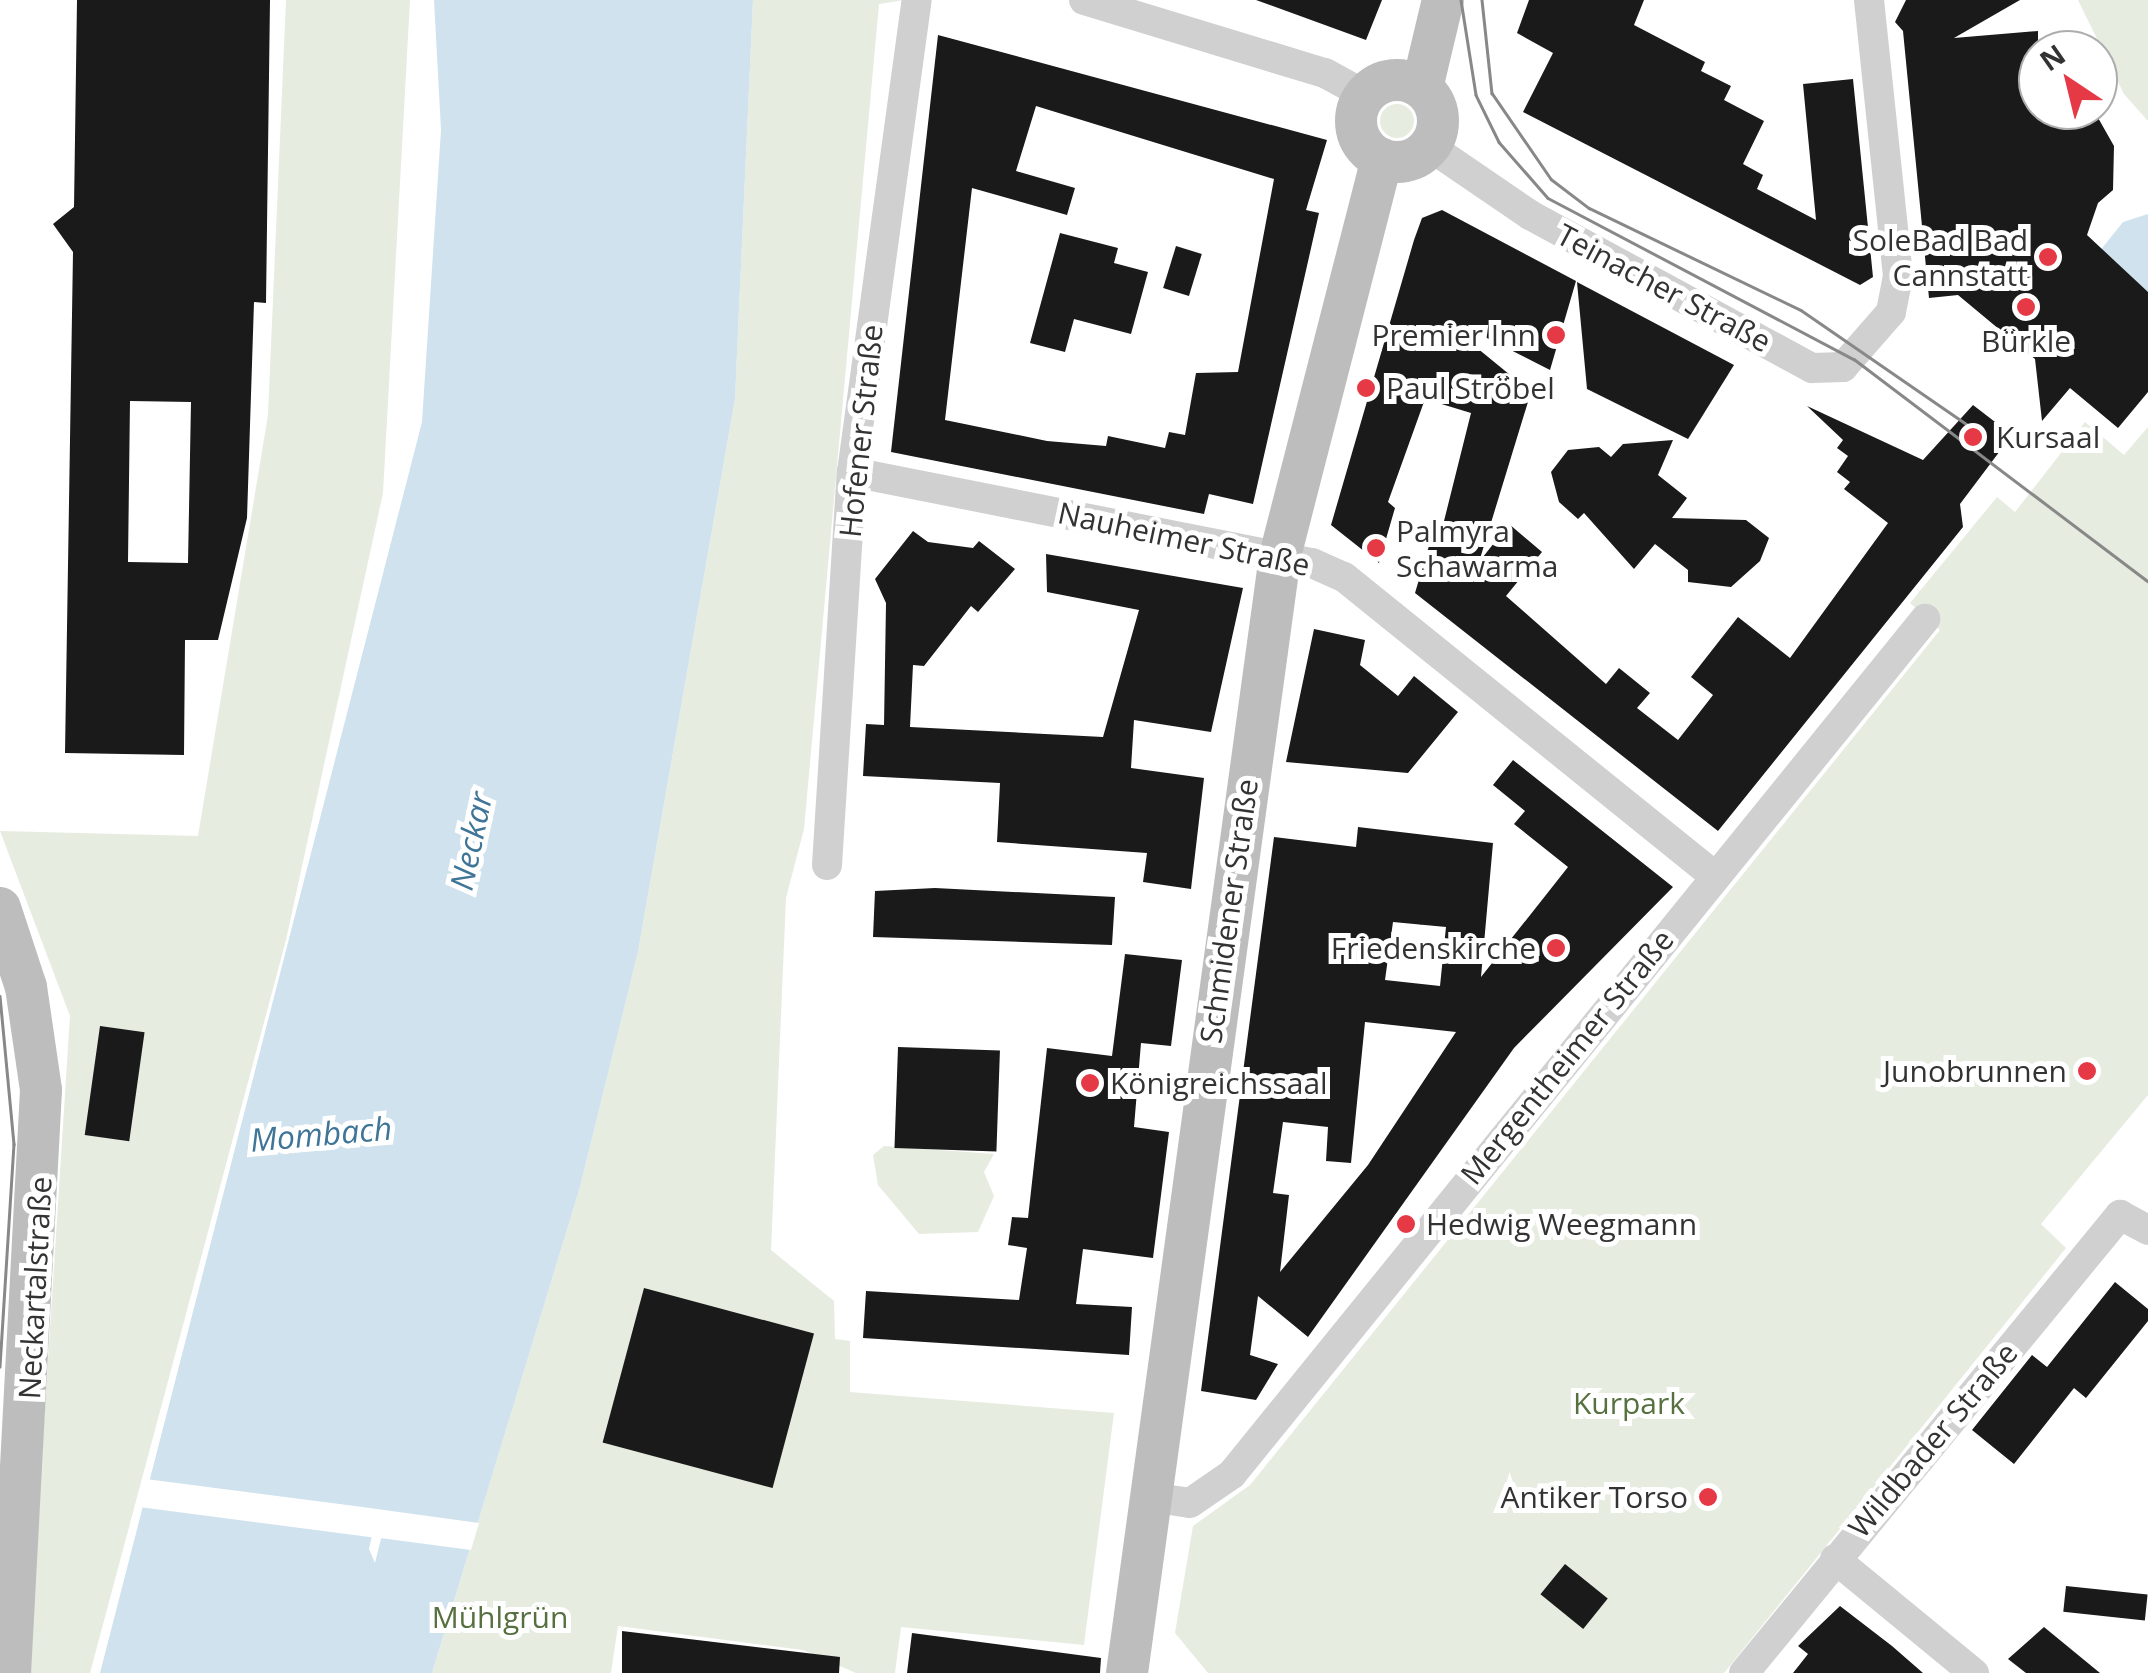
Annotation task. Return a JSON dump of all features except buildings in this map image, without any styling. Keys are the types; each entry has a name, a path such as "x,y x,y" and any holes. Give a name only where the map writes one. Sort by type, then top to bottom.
{"main road":[{"path":"1392,88 1410,0"},
{"path":"1392,88 1438,122 1430,146 1408,160 1382,159 1358,134 1392,88 1443,0"},
{"name":"Schmidener Straße","path":"1127,1673 1280,556 1382,159"},
{"name":"Neckartalstraße","path":"0,908 33,1021 42,1108 10,1673"}],"street":[{"name":"Hofener Straße","path":"827,865 852,472 918,0"},
{"path":"1084,0 1325,73 1392,88"},
{"name":"Teinacher Straße","path":"1430,146 1530,215 1812,368 1843,367 1891,312 1898,276 1869,0"},
{"name":"Nauheimer Straße","path":"852,472 1280,556 1344,577 1712,874"},
{"name":"Mergentheimer Straße","path":"1150,1498 1190,1502 1232,1474 1712,874 1925,619"},
{"name":"Wildbader Straße","path":"1744,1673 1835,1559 2137,1221"},
{"path":"1835,1559 1974,1673"}],"green space":[{"path":"286,0 410,0 383,493 286,940 90,1673 28,1673 70,1016 0,831 198,836 268,415"},
{"name":"Mühlgrün","path":"753,0 904,0 879,4 804,829 786,898 771,1250 834,1301 835,1339 850,1341 850,1392 1114,1413 1084,1645 901,1627 895,1673 856,1673 803,1650 618,1626 611,1673 432,1673 580,1187 638,952 735,399"},
{"path":"2078,0 2148,0 2148,121 2118,82 2118,30 2093,30"},
{"path":"1397,104 1409,109 1414,121 1409,133 1397,138 1385,133 1380,121 1385,109"},
{"name":"Kurpark","path":"2085,422 2124,455 2148,427 2148,1095 2041,1224 2066,1248 1724,1673 1208,1673 1175,1633 1193,1526 1250,1485 1940,630 1910,603 1997,497 2015,512"},
{"path":"884,1146 994,1154 984,1172 994,1196 978,1232 919,1234 878,1185 873,1155"}],"water":[{"path":"434,0 753,0 735,399 638,952 580,1187 432,1673 100,1673 422,422 441,130","holes":["376,1518 386,1519 375,1563 369,1549"]},
{"path":"2148,214 2148,292 2099,252 2123,222"}],"pier":[{"path":"146,1479 479,1523 471,1550 380,1538 381,1520 377,1538 139,1507"}],"tram line":[{"path":"1461,0 1476,95 1499,142 1548,198 1854,359 2148,581"},
{"path":"1482,0 1492,93 1551,179 1589,208 1801,310 1978,432"},
{"path":"0,996 14,1144 0,1367"}],"place":[{"name":"SoleBad Bad Cannstatt","path":"2048,257"},
{"name":"Bürkle","path":"2026,307"},
{"name":"Premier Inn","path":"1556,335"},
{"name":"Paul Ströbel","path":"1366,388"},
{"name":"Kursaal","path":"1973,437"},
{"name":"Palmyra Schawarma","path":"1376,548"},
{"name":"Friedenskirche","path":"1556,948"},
{"name":"Junobrunnen","path":"2087,1071"},
{"name":"Königreichssaal","path":"1090,1083"},
{"name":"Hedwig Weegmann","path":"1406,1224"},
{"name":"Antiker Torso","path":"1708,1497"}],"water label":[{"name":"Neckar","path":"471,841"},
{"name":"Mombach","path":"321,1134"}]}
